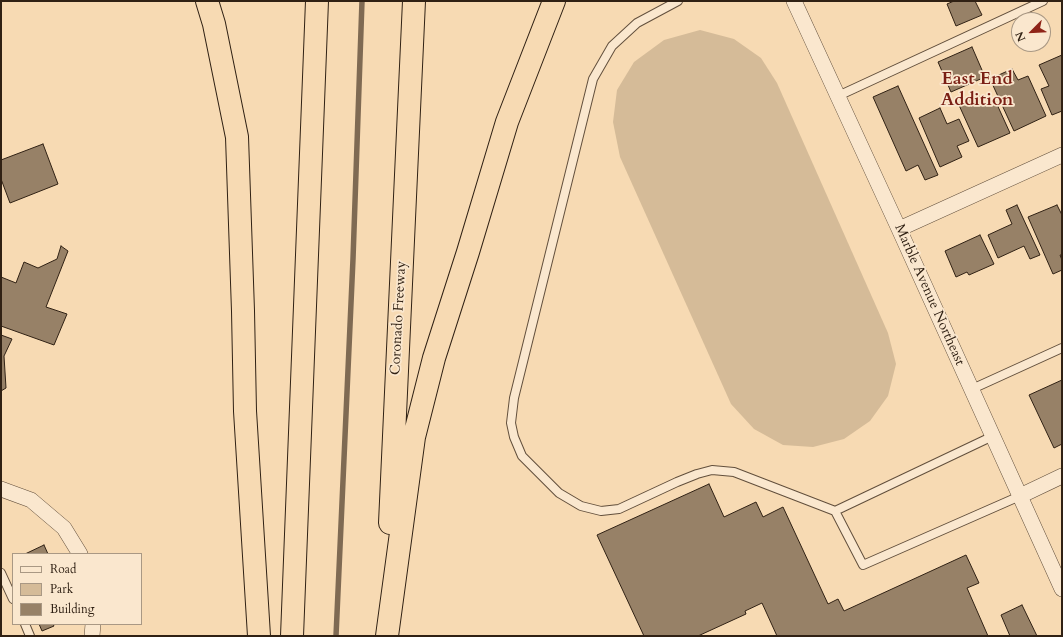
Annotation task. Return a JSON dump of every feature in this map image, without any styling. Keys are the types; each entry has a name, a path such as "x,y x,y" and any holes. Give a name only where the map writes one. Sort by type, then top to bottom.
{"highway":[{"path":"195,1 214,24"},
{"path":"207,1 214,24 237,137 245,411 259,636"},
{"path":"292,636 317,1"},
{"name":"Coronado Freeway","path":"386,636 414,1"},
{"path":"386,636 414,437 434,358 507,122 554,1"}],"street":[{"name":"Marble Avenue Northeast","path":"794,1 1062,589"},
{"path":"899,229 1062,155"},
{"path":"1020,496 1062,476"},
{"path":"1,489 31,500 64,528 79,553"},
{"path":"92,636 93,625"}],"lane":[{"path":"678,1 637,23 612,46 593,79 514,398 511,424 514,437 522,456 559,493 581,506 601,511 619,509 697,474 712,470 734,472 835,511 863,565 1020,496"},
{"path":"838,96 1042,1"},
{"path":"972,389 1062,348"},
{"path":"835,511 993,436"},
{"path":"1,573 12,597"},
{"path":"25,625 30,636"}],"green space":[{"path":"700,30 734,39 761,58 777,83 888,333 896,364 888,396 870,421 844,439 813,447 783,445 754,429 731,404 620,157 613,122 617,90 634,62 664,40"}],"building":[{"path":"954,1 975,1 982,15 956,26 947,4"},
{"path":"972,47 985,77 951,92 938,62"},
{"path":"1062,55 1062,111 1052,115 1041,89 1049,86 1039,65"},
{"path":"1012,69 1018,80 1028,76 1046,116 1014,131 990,79"},
{"path":"898,86 938,175 925,180 918,165 906,171 873,97"},
{"path":"978,94 983,106 995,100 1010,133 978,147 958,103"},
{"path":"940,108 947,124 959,119 969,141 957,146 962,157 940,167 919,118"},
{"path":"43,144 58,184 10,203 1,179 1,160"},
{"path":"1017,205 1040,255 1030,259 1024,246 998,258 988,235 1012,224 1006,210"},
{"path":"1057,205 1062,215 1062,255 1060,255 1062,260 1062,270 1053,274 1028,217"},
{"path":"980,235 994,264 969,275 967,272 956,277 945,251"},
{"path":"61,246 68,251 46,307 67,314 54,345 1,326 1,277 16,283 24,262 38,268 57,259"},
{"path":"1,335 12,339 4,356 6,388 1,391"},
{"path":"1062,380 1062,444 1054,448 1029,395"},
{"path":"709,484 724,517 756,502 763,517 783,507 828,604 838,599 844,611 966,555 979,583 967,588 988,636 777,636 762,603 745,611 746,614 698,636 644,636 597,535"},
{"path":"44,545 48,553 27,553"},
{"path":"1022,605 1037,636 1010,636 1001,615"},
{"path":"39,625 54,626 42,631"}],"waterway":[{"path":"336,636 353,259 362,1"}],"district":[{"name":"East End Addition","path":"977,90"}]}
